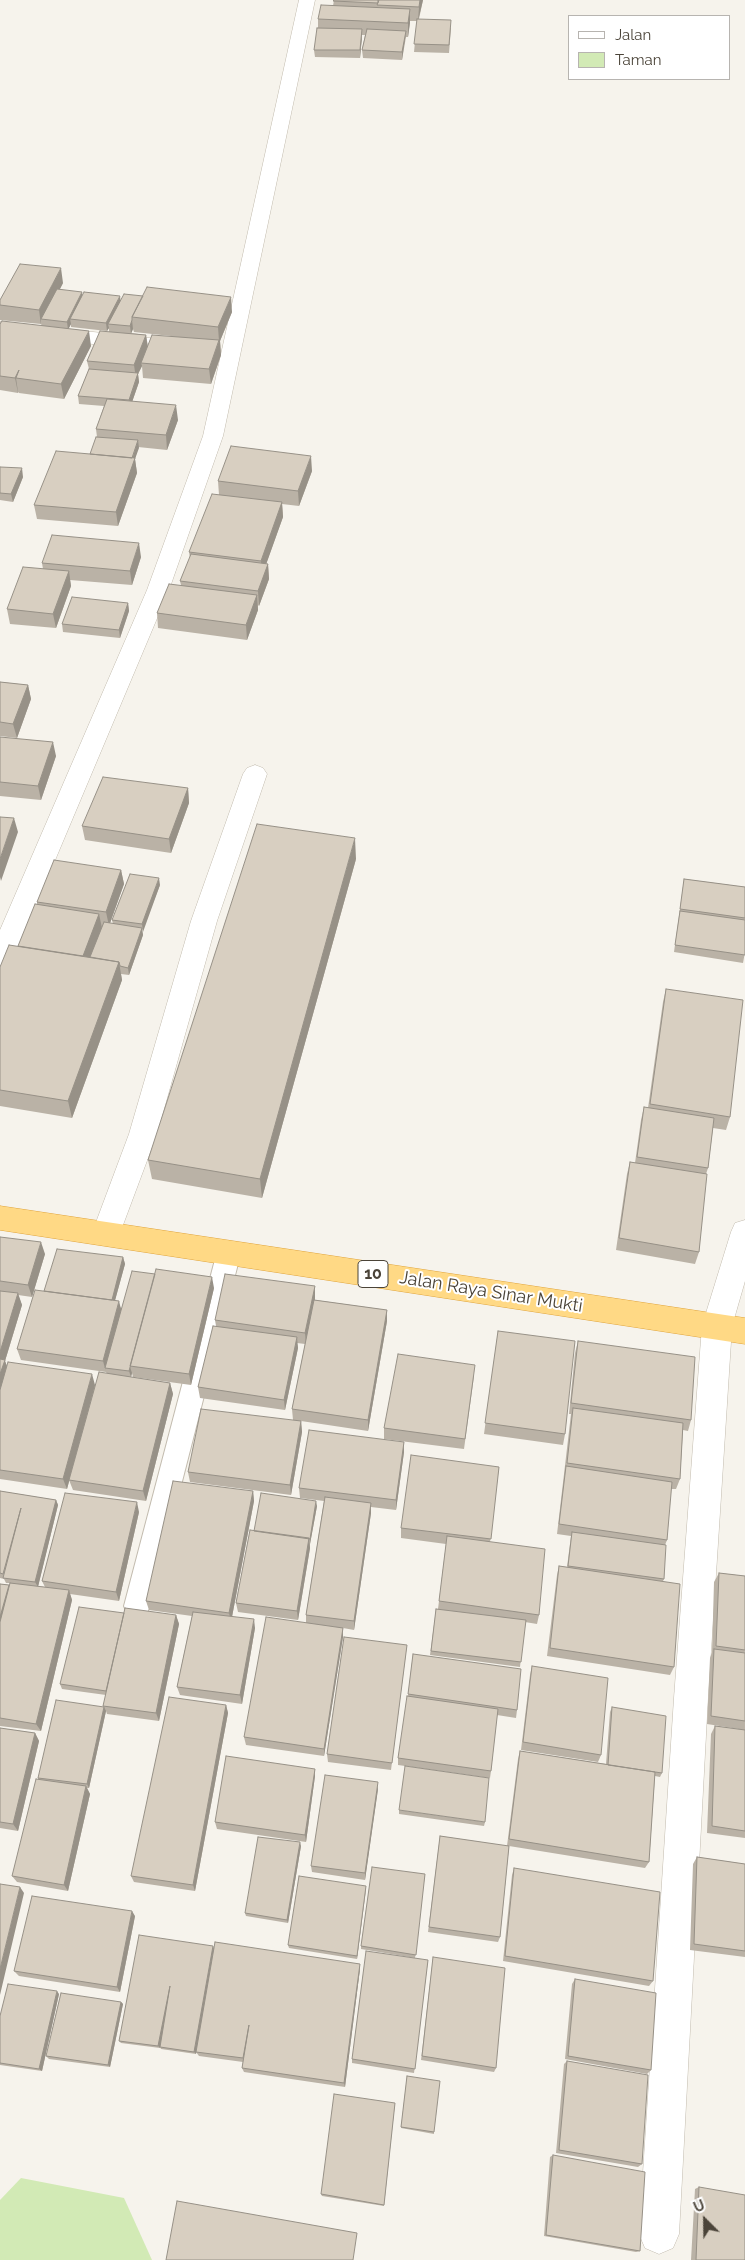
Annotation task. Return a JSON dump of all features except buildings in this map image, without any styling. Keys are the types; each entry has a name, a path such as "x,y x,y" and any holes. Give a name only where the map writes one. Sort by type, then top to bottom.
{"highway":[{"name":"Jalan Raya Sinar Mukti","path":"0,1218 731,1328"}],"street":[{"path":"0,960 158,590 214,431 307,0"},
{"path":"0,328 230,353"},
{"path":"106,1233 142,1134 204,921 255,774"},
{"path":"659,2234 691,1698 731,1328 745,1232"}],"lane":[{"path":"137,1606 229,1252"}],"green space":[{"path":"21,2178 124,2198 152,2260 0,2260 0,2200"}]}
